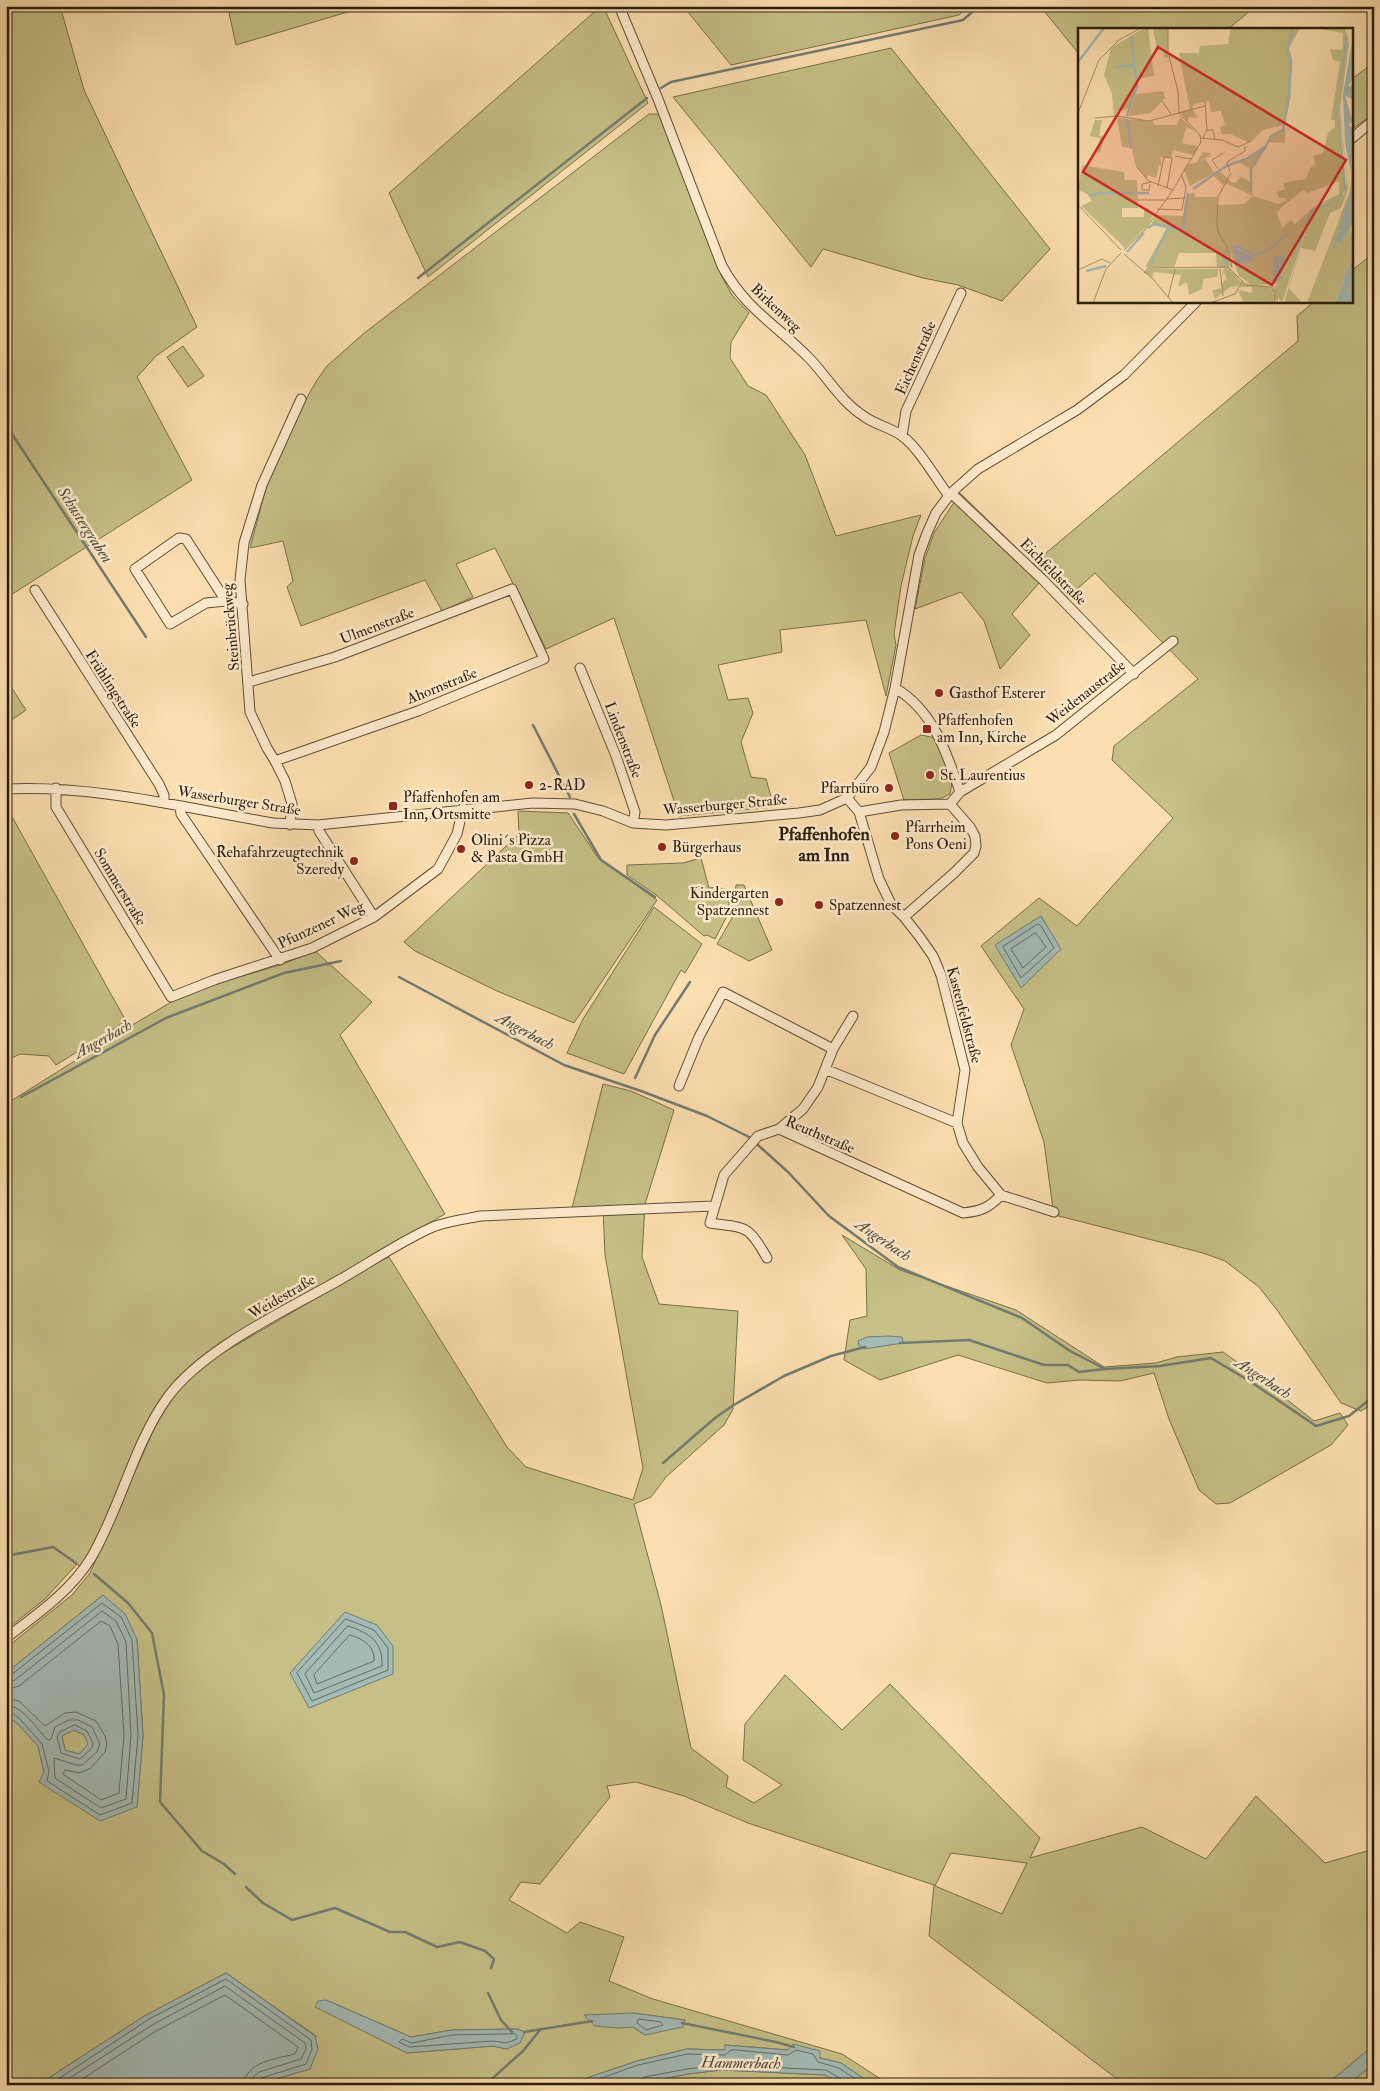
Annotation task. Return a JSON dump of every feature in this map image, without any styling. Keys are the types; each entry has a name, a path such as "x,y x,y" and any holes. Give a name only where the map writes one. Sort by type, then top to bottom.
{"street":[{"name":"Birkenweg","path":"619,6 658,99 722,266 733,286 748,303 812,361 834,390 848,404 865,417 902,436 950,495"},
{"path":"1352,138 1374,120"},
{"name":"Eichenstraße","path":"902,436 906,411 961,293"},
{"name":"Wasserburger Straße","path":"6,788 56,788 88,791 290,824 318,825 463,808 533,803 575,804 604,811 632,823 666,825 820,810 847,798 871,767 884,732 896,688 920,554 936,513 950,495 978,470 1077,410 1139,362 1196,302"},
{"name":"Steinbrückweg","path":"290,824 292,804 285,781 250,712 240,580 247,532 262,485 300,399"},
{"name":"Eichfeldstraße","path":"950,495 1043,580 1134,674"},
{"path":"226,601 186,539 179,538 135,569 170,624 206,603 226,601 242,604"},
{"name":"Ulmenstraße","path":"249,682 335,657 512,589"},
{"name":"Ahornstraße","path":"275,761 418,710 544,659 512,589"},
{"name":"Frühlingstraße","path":"36,590 159,784 164,795 164,803"},
{"name":"Weidenaustraße","path":"950,804 960,792 1056,735 1173,641"},
{"name":"Lindenstraße","path":"580,668 616,756 632,802 635,812 632,823"},
{"path":"896,688 915,703 932,725 948,755 960,792"},
{"name":"Sommerstraße","path":"56,788 56,807 171,997"},
{"name":"Kastenfeldstraße","path":"847,798 859,812 879,879 891,904 904,917 933,956 941,975 965,1070 957,1123 963,1143 978,1167 1001,1195"},
{"path":"859,812 901,805 950,804 975,836 976,846 974,853 954,874 904,917"},
{"path":"180,807 181,814 280,960"},
{"name":"Pfunzener Weg","path":"171,997 214,980 312,948 374,917 438,869 457,834 463,808"},
{"path":"318,825 319,831 374,917"},
{"path":"679,1086 699,1036 723,992 833,1049"},
{"path":"779,1129 802,1109 818,1087 833,1049 853,1016"},
{"path":"825,1069 957,1123"},
{"name":"Reuthstraße","path":"713,1206 724,1175 749,1145 758,1136 779,1129 963,1213 983,1211 994,1204 1001,1195"},
{"path":"1001,1195 1054,1212"},
{"path":"713,1206 710,1223 745,1228 757,1241 767,1258"},
{"name":"Weidestraße","path":"6,1638 56,1599 90,1560 112,1520 152,1422 168,1397 190,1373 208,1358 238,1338 420,1234 454,1221 497,1215 713,1206"}],"shaded area":[{"path":"6,6 60,6 84,90 197,327 156,356 137,377 192,480 6,598"},
{"path":"249,6 368,6 236,45 229,13"},
{"path":"603,6 648,103 428,277 389,193"},
{"path":"683,6 969,6 959,15 731,65"},
{"path":"1040,6 1256,6 1229,28 1078,28 1078,53"},
{"path":"891,48 1050,249 1002,301 958,285 923,278 823,249 811,267 673,97"},
{"path":"1374,62 1374,113 1352,129 1352,79"},
{"path":"649,114 659,114 664,123 723,279 732,295 749,313 731,342 730,358 748,386 766,395 805,455 836,536 921,515 913,536 901,586 894,634 896,645 886,696 866,620 780,630 782,652 718,665 728,700 748,698 753,713 741,742 751,777 766,779 774,807 679,816 614,618 546,649 495,548 456,564 473,597 442,611 425,580 301,626 287,587 293,581 283,541 250,548 267,484 305,401 327,366 363,334"},
{"path":"1374,253 1374,1403 1361,1411 1341,1403 1259,1287 1225,1261 1203,1253 1051,1214 1053,1209 1044,1142 1011,1045 1024,1009 981,946 1039,898 1077,926 1173,818 1112,760 1114,746 1198,679 1095,573 1067,598 1045,576 1012,614 1030,635 1000,669 984,621 961,592 915,609 925,558 934,533 960,493 1033,564 1298,341 1297,316 1314,302 1352,302 1352,270"},
{"path":"183,346 204,376 188,387 167,357"},
{"path":"6,679 26,710 6,724"},
{"path":"921,735 936,738 953,778 950,794 940,799 904,800 889,753"},
{"path":"6,806 126,1021 56,1065 49,1056 20,1054 6,1061"},
{"path":"518,811 568,813 599,859 657,900 574,1023 497,991 415,951 404,942 519,834"},
{"path":"701,858 709,888 717,887 730,891 728,914 715,939 707,935 704,936 655,894 627,875 627,865 683,863"},
{"path":"736,885 744,885 772,950 749,961 717,944 732,918"},
{"path":"654,907 702,944 685,973 681,970 624,1074 567,1053 583,1019"},
{"path":"315,951 372,1002 340,1035 445,1214 221,1343 198,1360 174,1382 159,1403 96,1546 81,1568 77,1564 45,1599 6,1630 6,1104 173,1001 212,985 280,965"},
{"path":"603,1084 631,1091 674,1110 645,1204 642,1257 659,1304 738,1311 733,1409 724,1425 666,1477 651,1497 634,1504 661,1605 691,1748 728,1776 726,1787 754,1803 782,1785 743,1760 745,1724 785,1675 842,1730 890,1684 1040,1838 1030,1858 1142,1827 1206,1859 1256,1796 1325,1863 1374,1849 1374,2045 1326,2085 1125,2085 929,1936 934,1885 748,1823 684,1796 636,1782 607,1786 610,1797 540,1884 521,1882 509,1900 567,1933 580,1922 624,1937 609,1981 653,1999 842,2054 890,2085 873,2085 841,2063 788,2050 725,2045 726,2050 687,2049 637,2061 566,2085 255,2085 310,2069 316,2036 226,1973 146,2015 44,2081 45,2085 6,2085 6,1715 18,1724 38,1746 44,1772 137,1807 143,1735 137,1639 103,1595 6,1673 6,1648 72,1595 90,1573 159,1418 174,1395 195,1373 216,1357 389,1257 507,1447 526,1467 633,1500 643,1468 605,1255 603,1208 572,1208","holes":["951,1853 1027,1863 1002,1914 935,1886","326,2000 411,2037 452,2030 517,2029 525,2032 507,2049 493,2046 407,2053 316,2007","633,2013 685,2020 645,2035 633,2027"]},
{"path":"842,1235 900,1270 1016,1310 1104,1367 1156,1363 1177,1357 1223,1352 1314,1421 1340,1413 1348,1425 1331,1445 1230,1503 1216,1504 1199,1490 1169,1419 1154,1373 1120,1381 1080,1380 1047,1383 958,1355 880,1380 844,1360 850,1320 867,1316 866,1269"},
{"path":"73,1730 84,1735 89,1744 79,1754 65,1750 62,1736"},
{"path":"1374,2063 1374,2085 1348,2085"},
{"path":"721,2070 825,2075 842,2085 633,2085 688,2074"}],"water":[{"path":"1041,916 1061,949 1021,988 995,945"},
{"path":"867,1337 902,1337 903,1343 864,1349 859,1346 858,1341"},
{"path":"103,1595 125,1614 137,1639 143,1736 137,1807 100,1821 39,1782 44,1772 38,1746 18,1724 6,1715 6,1673","holes":["74,1730 84,1735 88,1744 79,1754 65,1750 62,1736"]},
{"path":"345,1612 377,1625 393,1646 393,1674 309,1708 290,1673"},
{"path":"226,1973 315,2036 318,2049 310,2069 255,2085 45,2085 44,2081 146,2015"},
{"path":"326,2000 411,2037 452,2030 517,2029 525,2032 520,2043 507,2049 493,2046 407,2053 315,2007 318,2001"},
{"path":"633,2013 685,2020 683,2027 645,2035 633,2027 595,2026 584,2015"},
{"name":"Hammerbach","path":"793,2044 820,2051 820,2058 841,2063 873,2085 842,2085 825,2075 721,2070 688,2074 633,2085 566,2085 637,2061 687,2049 725,2050 725,2045 788,2050"},
{"path":"1374,2045 1374,2063 1348,2085 1326,2085"}],"waterway":[{"path":"661,88 671,82 963,20 979,6"},
{"path":"418,278 647,98"},
{"name":"Schustergraben","path":"6,425 146,637"},
{"path":"533,725 570,797"},
{"path":"574,814 601,860 655,897"},
{"name":"Angerbach","path":"21,1097 166,1018 284,973 341,961"},
{"name":"Angerbach","path":"399,977 564,1065 707,1116 749,1137 788,1172 829,1216 898,1267 1022,1318 1070,1351 1105,1369 1160,1366 1211,1358 1251,1382 1316,1426 1349,1416 1374,1396"},
{"path":"635,1078 655,1035 690,982"},
{"path":"900,1343 969,1340 1044,1365 1068,1365 1079,1372 1104,1369"},
{"path":"663,1463 715,1418 784,1376 831,1356 865,1347"},
{"path":"6,1563 11,1555 53,1547 76,1563"},
{"path":"94,1574 128,1603 152,1633 164,1695 160,1802 202,1851 224,1864 235,1874"},
{"path":"246,1887 263,1903 292,1920 335,1908 390,1932 405,1932 437,1947 460,1942 485,1951 494,1959 491,1968"},
{"path":"488,1993 501,2020 512,2032"},
{"path":"524,2032 592,2021"},
{"path":"682,2023 794,2047"},
{"path":"485,2085 523,2051 540,2030"}],"place":[{"name":"Gasthof Esterer","path":"939,693"},
{"name":"Pfaffenhofen am Inn, Kirche","path":"927,729"},
{"name":"St. Laurentius","path":"930,775"},
{"name":"2-RAD","path":"529,785"},
{"name":"Pfarrbüro","path":"889,788"},
{"name":"Pfaffenhofen am Inn, Ortsmitte","path":"393,806"},
{"name":"Pfarrheim Pons Oeni","path":"895,836"},
{"name":"Bürgerhaus","path":"662,847"},
{"name":"Olini´s Pizza & Pasta GmbH","path":"461,849"},
{"name":"Rehafahrzeugtechnik Szeredy","path":"354,861"},
{"name":"Kindergarten Spatzennest","path":"779,902"},
{"name":"Spatzennest","path":"819,905"}],"district":[{"name":"Pfaffenhofen am Inn","path":"824,844"}]}
